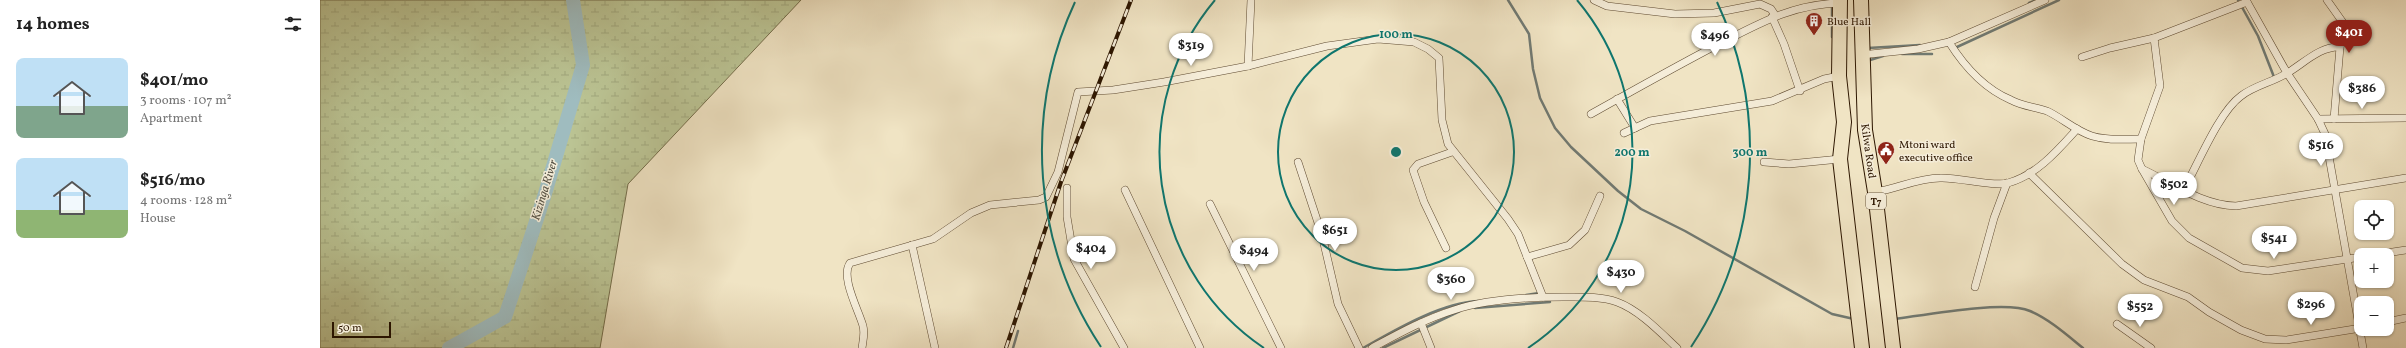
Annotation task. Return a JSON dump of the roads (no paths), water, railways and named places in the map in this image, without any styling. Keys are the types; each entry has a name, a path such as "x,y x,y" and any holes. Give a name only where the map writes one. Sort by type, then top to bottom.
{"highway":[{"name":"Kilwa Road","path":"1861,0 1861,54 1865,130 1875,192 1893,348"},
{"name":"Kilwa Road","path":"1840,2 1839,76 1844,122 1840,159 1862,348"}],"street":[{"path":"1248,66 1251,0"},
{"path":"1594,0 1607,6 1676,14 1714,13 1760,4 1771,9 1800,91"},
{"path":"1861,54 1918,49 1949,42 2045,0"},
{"path":"2327,0 2344,24 2345,30 2340,47 2334,119"},
{"path":"2082,57 2110,48 2154,38 2247,1 2287,73 2318,119 2325,134 2354,298"},
{"path":"1591,114 1774,16 1810,5 1840,2"},
{"path":"2154,38 2160,78 2160,93 2141,139 2138,160 2177,227 2189,238 2242,268 2268,271 2354,258"},
{"path":"862,348 864,328 848,283 848,266 856,260 912,246 933,239 971,214 990,205 1039,200 1046,197 1058,172 1078,92 1130,88 1248,66 1327,46 1378,39 1414,42 1428,49 1439,58 1442,120 1445,137 1452,152 1501,208 1518,234 1543,297"},
{"path":"1949,42 1967,66 1996,92 2012,101 2047,112 2091,136 2106,140 2141,139"},
{"path":"2184,189 2227,110 2246,92 2287,73 2323,50 2340,47"},
{"path":"1624,133 1650,121 1709,110 1760,104 1800,91 1824,79 1839,76"},
{"path":"1617,99 1634,128"},
{"path":"2318,119 2406,118"},
{"path":"1875,192 1920,180 1940,178 2008,183 2029,173 2050,159 2077,128"},
{"path":"1446,248 1424,202 1413,170 1418,164 1452,152"},
{"path":"1764,162 1789,164 1840,159"},
{"path":"1298,162 1322,235 1338,304 1359,348"},
{"path":"2142,169 2219,205 2236,206 2406,178"},
{"path":"2029,173 2122,264 2144,280 2188,297 2209,312 2241,330 2265,339 2286,340 2354,329"},
{"path":"1975,287 1994,218 2008,183"},
{"path":"1067,188 1068,217 1074,259 1124,348"},
{"path":"1125,190 1200,348"},
{"path":"1527,257 1570,245 1585,230 1600,196"},
{"path":"1210,204 1281,348"},
{"path":"912,246 935,348"},
{"path":"2394,252 2406,250"},
{"path":"1372,348 1421,323 1472,305 1543,297 1603,299 1616,302 1629,308 1677,348"},
{"path":"2394,321 2406,318"},
{"path":"1421,323 1431,348"},
{"path":"2117,324 2151,348"},
{"path":"2361,336 2363,348"}],"waterway":[{"name":"Kizinga River","path":"449,348 505,317 544,197 583,65 573,0"},
{"path":"1508,0 1529,34 1533,69 1540,98 1555,128 1571,147 1618,191 1641,209 1685,231 1832,314 1854,319"},
{"path":"1832,0 1832,37"},
{"path":"2029,3 2036,0"},
{"path":"1957,47 2059,0"},
{"path":"2238,0 2258,36 2274,77"},
{"path":"1868,48 1920,45"},
{"path":"1902,54 1932,54"},
{"path":"1867,61 1883,56"},
{"path":"1526,295 1539,293"},
{"path":"1363,348 1418,318 1448,307 1478,301"},
{"path":"1475,308 1550,302"},
{"path":"1895,319 1964,309 2003,307 2018,308 2030,311 2044,318 2083,348"},
{"path":"1383,348 1460,311"},
{"path":"1013,348 1018,331"}],"railway":[{"path":"1006,348 1061,182 1131,0"}],"place":[{"name":"Blue Hall","path":"1814,36"},
{"name":"Mtoni ward executive office","path":"1886,165"}]}
